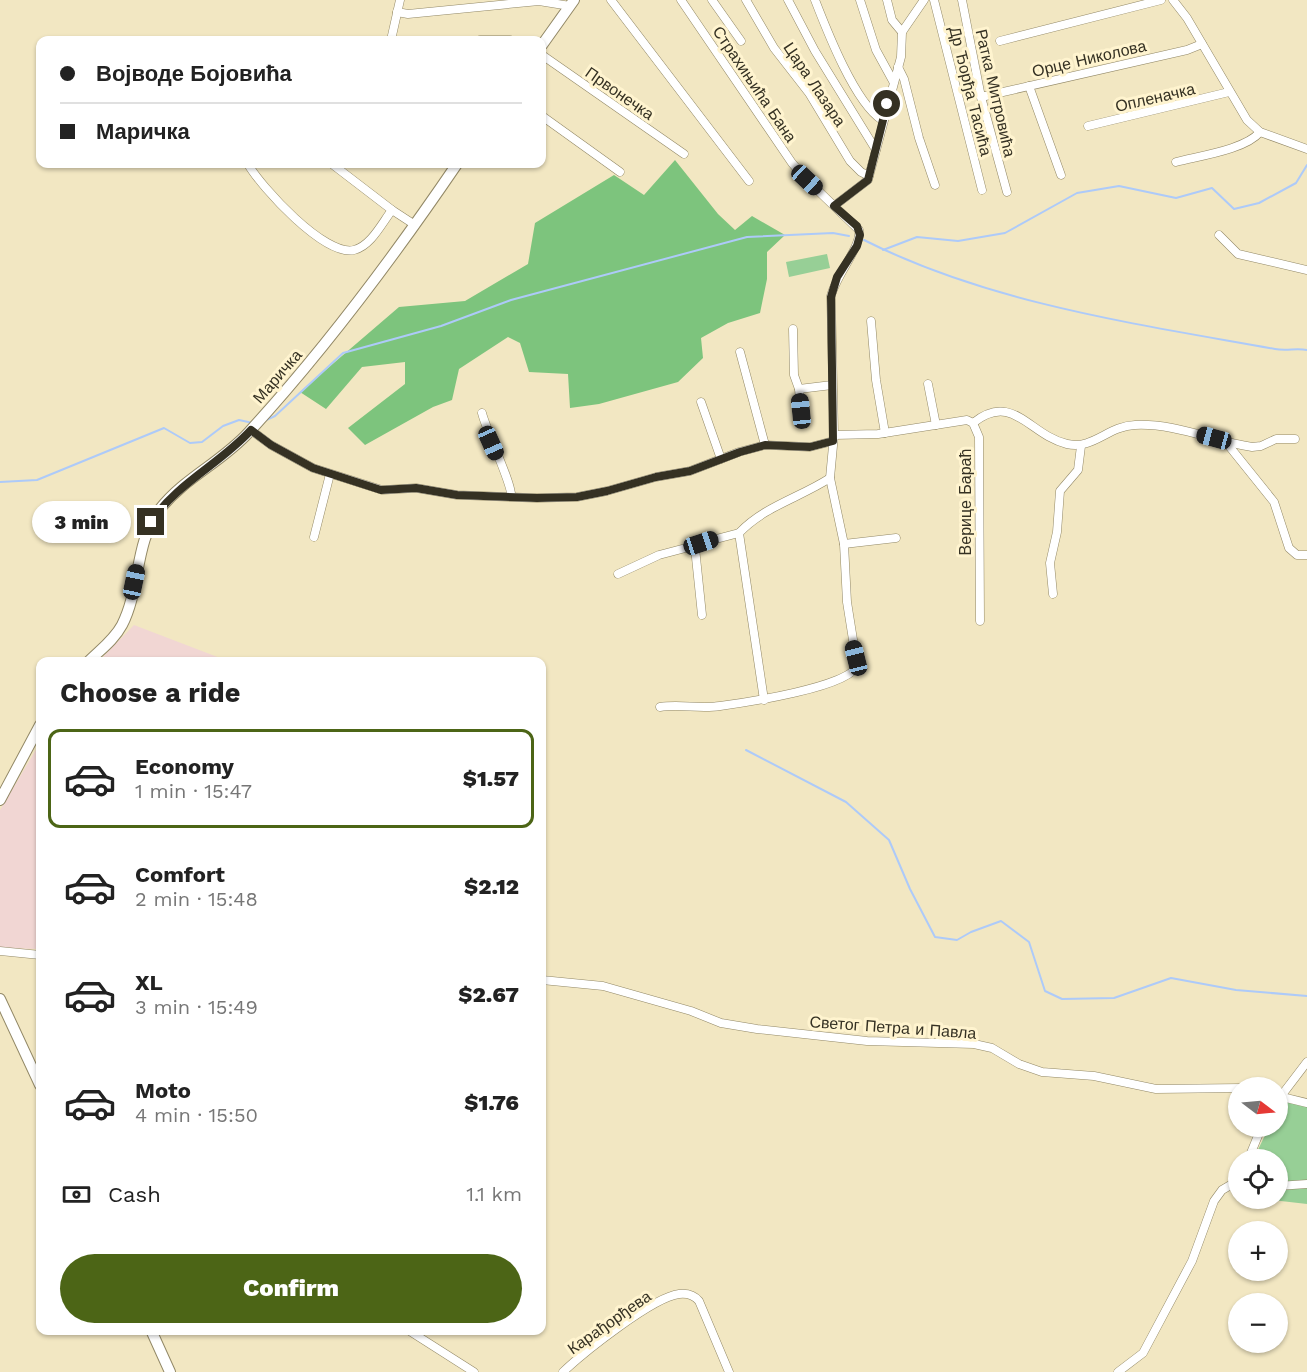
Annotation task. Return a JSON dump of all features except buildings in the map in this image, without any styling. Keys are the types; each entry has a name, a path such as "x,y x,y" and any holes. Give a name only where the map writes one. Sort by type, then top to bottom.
{"street":[{"path":"391,36 400,0"},
{"path":"611,0 749,181"},
{"name":"Страхињића Бана","path":"681,0 781,148 807,180 857,226 860,235 857,246 837,277 831,297 832,385"},
{"path":"712,0 741,41"},
{"name":"Цара Лазара","path":"747,0 779,57 809,93 850,161 861,172 870,176"},
{"path":"788,0 815,51 876,150"},
{"path":"815,0 843,62 871,111 882,120"},
{"path":"860,0 871,38 885,70 893,81"},
{"path":"887,0 892,20 902,32"},
{"path":"834,206 865,184 870,176 882,120 898,67 902,32 924,0"},
{"name":"Др Ђорђа Тасића","path":"934,0 982,190"},
{"name":"Ратка Митровића","path":"962,0 981,97 1007,192"},
{"path":"1000,41 1161,0"},
{"path":"1173,0 1247,120 1260,132 1307,149"},
{"path":"397,12 408,14 540,1 572,3"},
{"path":"546,39 572,3"},
{"name":"Орце Николова","path":"981,97 1187,50 1202,44"},
{"name":"Првонечка","path":"546,58 684,154"},
{"path":"898,67 904,79 922,148 935,184"},
{"path":"1029,86 1061,175"},
{"name":"Опленачка","path":"1088,126 1229,92"},
{"path":"546,119 620,172"},
{"path":"1176,162 1249,141 1260,132"},
{"path":"251,168 290,213 342,250 350,251 364,246 392,210"},
{"path":"337,168 415,225"},
{"name":"Маричка","path":"93,657 114,637 123,622 143,545 158,511 177,491 227,454 256,425 347,317 454,168"},
{"path":"1219,235 1238,254 1307,270"},
{"path":"871,321 876,380 885,432"},
{"path":"793,329 794,375 799,389 801,411"},
{"path":"740,352 765,445"},
{"path":"928,384 936,425"},
{"path":"660,707 716,706 791,695 851,674 856,668 847,602 844,544 830,478 833,438 832,385 799,389"},
{"path":"701,402 721,459"},
{"path":"256,425 300,461 330,474 381,490 416,488 457,495 556,498 597,493 656,477 690,471 765,445 810,447 833,438 968,420 973,423 990,413 1008,411 1018,415 1043,435 1081,446 1093,442 1115,428 1135,425 1156,426 1257,447 1276,439 1295,439"},
{"path":"482,414 491,443 511,487 511,496"},
{"name":"Верице Бараћ","path":"973,423 979,437 980,621"},
{"path":"1225,441 1274,502 1289,548 1297,555 1307,555"},
{"path":"1053,594 1050,563 1057,532 1060,490 1064,482 1078,470 1081,446"},
{"path":"314,537 330,474"},
{"path":"618,574 659,555 739,533 766,510 804,494 830,478"},
{"path":"739,533 764,700"},
{"path":"844,544 896,538"},
{"path":"697,545 694,554 702,615"},
{"path":"0,800 36,732"},
{"path":"0,951 36,955"},
{"name":"Светог Петра и Павла","path":"546,980 603,986 691,1011 721,1023 757,1029 867,1041 974,1044 992,1048 1019,1064 1042,1071 1100,1077 1156,1089 1228,1088"},
{"path":"0,999 36,1074"},
{"path":"0,1004 8,1014"},
{"path":"1288,1086 1307,1062"},
{"path":"1288,1100 1307,1103"},
{"path":"1288,1185 1307,1184"},
{"path":"1118,1372 1143,1353 1192,1261 1214,1201 1228,1186"},
{"name":"Карађорђева","path":"563,1372 639,1315 670,1296 682,1293 691,1295 699,1301 729,1372"},
{"path":"153,1335 170,1372"},
{"path":"416,1335 474,1372"}],"shaded area":[{"path":"134,625 218,657 103,657"},
{"path":"36,750 36,949 0,948 0,810"}],"green space":[{"path":"675,160 718,214 735,230 752,216 785,235 767,252 767,279 760,313 728,323 701,338 703,358 678,382 599,404 570,408 568,374 529,372 520,343 508,337 459,369 452,400 433,407 365,445 348,428 405,384 405,362 362,367 326,409 300,392 399,307 465,301 528,264 535,223 614,175 644,195"},
{"path":"827,254 830,268 789,277 786,262"},
{"path":"1288,1103 1307,1104 1307,1204 1288,1202 1288,1149 1258,1149 1264,1137 1288,1137"}],"waterway":[{"path":"883,250 917,237 958,241 1005,233 1077,193 1119,186 1176,198 1212,188 1234,209 1259,203 1296,183 1307,165"},
{"path":"262,422 275,416 343,353 441,326 511,300 747,237 833,233 849,236"},
{"path":"864,240 962,281 1065,309 1275,349 1307,350"},
{"path":"0,482 37,480 164,428 190,443 202,442 223,426 239,420 253,423"},
{"path":"746,750 846,802 889,840 910,889 935,937 957,940 1001,921 1029,942 1045,991 1062,999 1114,998 1171,978 1236,990 1307,996"}],"route":[{"path":"151,522 166,501 227,454 251,430 271,445 313,468 381,490 416,488 444,494 537,498 577,497 607,491 656,477 690,471 765,445 810,447 833,441 831,297 837,277 857,246 860,235 857,226 834,206 868,180 887,104"}]}
